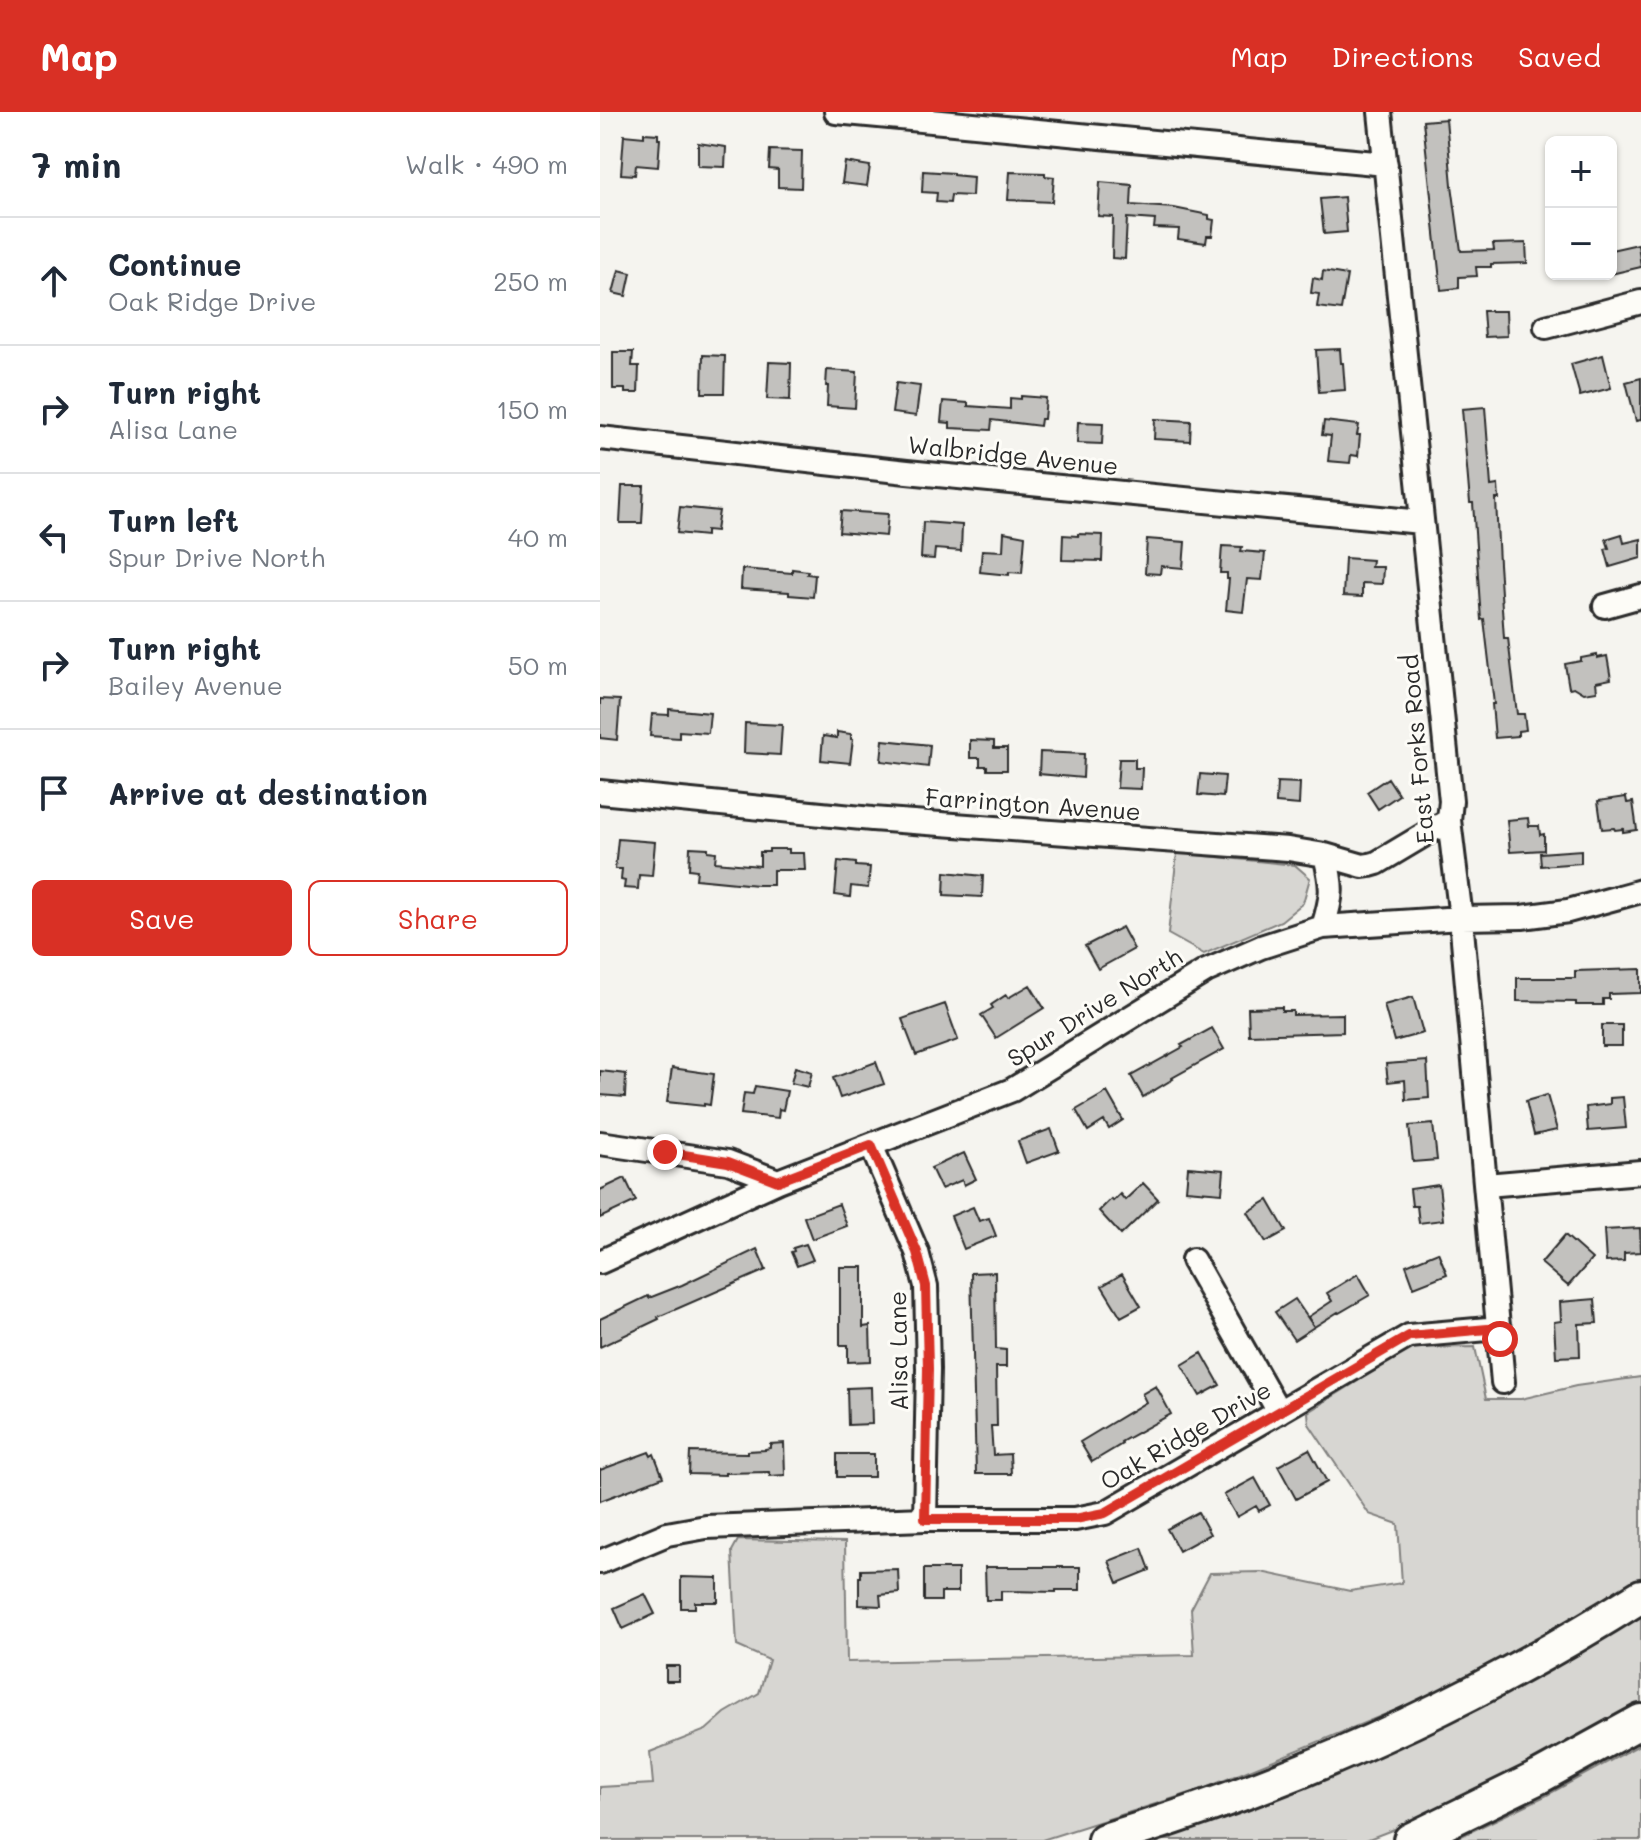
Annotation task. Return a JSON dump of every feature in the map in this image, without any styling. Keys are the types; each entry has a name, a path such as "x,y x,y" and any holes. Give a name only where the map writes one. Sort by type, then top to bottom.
{"highway":[{"path":"1104,1840 1265,1785 1380,1737 1500,1678 1641,1596"},
{"path":"1410,1840 1539,1777 1641,1721"}],"street":[{"path":"836,112 1386,164"},
{"name":"East Forks Road","path":"1380,112 1451,801 1449,820 1461,918 1503,1382"},
{"path":"1546,327 1641,302"},
{"name":"Walbridge Avenue","path":"600,438 1421,522"},
{"path":"1605,606 1641,596"},
{"name":"Farrington Avenue","path":"600,792 872,819 1288,849 1363,866"},
{"path":"1332,895 1363,866 1377,863 1449,820"},
{"path":"1323,927 1332,895 1332,881 1325,855"},
{"name":"Spur Drive North","path":"600,1262 778,1181 1012,1090 1206,971 1261,947 1323,927 1522,917 1568,911 1641,891"},
{"path":"600,1143 728,1162 778,1181"},
{"name":"Alisa Lane","path":"871,1145 917,1252 926,1286 925,1519"},
{"path":"1486,1185 1641,1172"},
{"path":"1193,1260 1279,1412"},
{"name":"Oak Ridge Drive","path":"600,1562 667,1534 706,1527 925,1519 1075,1519 1105,1513 1409,1336 1499,1328"}],"shaded area":[{"path":"1177,853 1295,865 1310,878 1303,903 1281,921 1204,954 1168,934"},
{"path":"1475,1347 1486,1399 1521,1399 1576,1386 1641,1377 1641,1577 1613,1595 1430,1696 1203,1789 1042,1840 600,1840 600,1787 653,1784 650,1752 706,1730 725,1713 759,1693 769,1660 737,1646 732,1551 738,1540 845,1542 847,1662 1194,1655 1191,1609 1210,1573 1261,1572 1350,1591 1402,1583 1398,1524 1369,1514 1309,1424 1308,1412 1411,1348"},
{"path":"1641,1613 1641,1704 1418,1820 1366,1840 1148,1840"},
{"path":"1641,1744 1641,1840 1453,1840 1545,1796"}],"building":[{"path":"1446,119 1461,251 1494,250 1493,244 1526,243 1527,263 1476,267 1477,276 1459,277 1459,288 1441,290 1423,121"},
{"path":"644,133 658,134 658,167 636,165 635,175 621,174 624,135 644,137"},
{"path":"698,143 726,147 725,167 698,166"},
{"path":"770,150 802,151 801,188 778,187 778,170 769,169"},
{"path":"845,162 870,166 867,186 842,183"},
{"path":"923,171 973,177 972,196 951,195 950,203 936,202 937,193 922,192"},
{"path":"1010,172 1045,173 1045,176 1054,177 1052,202 1008,200"},
{"path":"1100,182 1132,185 1131,205 1174,208 1209,215 1209,219 1214,220 1212,236 1207,236 1206,243 1178,239 1179,229 1154,228 1155,220 1127,218 1125,259 1112,258 1113,217 1098,216"},
{"path":"1344,197 1347,232 1324,234 1320,199"},
{"path":"1638,244 1641,267 1617,273 1617,249"},
{"path":"619,270 631,273 626,296 613,293"},
{"path":"1323,271 1347,275 1341,310 1317,307 1319,294 1311,293 1313,278 1322,280"},
{"path":"1483,311 1506,311 1507,336 1485,337"},
{"path":"1340,349 1345,390 1319,392 1316,350"},
{"path":"613,352 633,352 632,366 639,366 638,393 613,389"},
{"path":"703,355 725,356 724,393 702,393"},
{"path":"1603,355 1611,388 1580,396 1571,364"},
{"path":"769,362 791,363 790,400 767,399"},
{"path":"827,370 857,372 855,408 827,406"},
{"path":"1641,378 1641,420 1636,421 1626,382"},
{"path":"896,383 920,386 916,416 892,413"},
{"path":"1021,396 1046,398 1044,419 1041,419 1040,426 992,420 991,430 950,428 950,423 941,422 943,401 1010,409 1010,398 1021,399"},
{"path":"1485,407 1491,486 1498,485 1499,499 1496,499 1504,638 1508,638 1517,714 1524,714 1526,730 1518,731 1518,736 1495,738 1462,409"},
{"path":"1155,419 1191,421 1190,441 1154,439"},
{"path":"1324,421 1359,425 1358,456 1351,455 1350,463 1328,461 1331,436 1322,435"},
{"path":"1078,422 1103,423 1102,444 1077,443"},
{"path":"622,486 644,486 642,523 620,523"},
{"path":"680,507 719,511 716,531 706,530 706,536 677,533"},
{"path":"841,511 888,514 886,536 839,532"},
{"path":"923,522 962,525 961,551 935,549 934,559 921,558"},
{"path":"1004,532 1025,536 1022,573 980,572 982,550 1003,551"},
{"path":"1622,534 1624,543 1641,539 1641,558 1610,567 1605,549 1609,548 1606,539"},
{"path":"1063,535 1103,535 1102,561 1062,560"},
{"path":"1147,539 1185,542 1183,568 1161,566 1160,574 1145,573"},
{"path":"1222,546 1265,553 1262,580 1247,579 1243,612 1226,610 1229,579 1227,573 1220,573"},
{"path":"1345,558 1372,560 1371,567 1383,567 1382,584 1362,583 1362,597 1343,596"},
{"path":"742,569 792,573 792,569 808,571 807,574 815,575 813,597 741,589"},
{"path":"1597,655 1597,658 1607,656 1611,679 1596,682 1597,691 1584,693 1574,687 1569,688 1565,664"},
{"path":"600,699 620,700 617,740 600,738"},
{"path":"669,709 710,713 708,733 679,731 679,738 650,736 652,714 669,715"},
{"path":"745,723 782,725 780,755 744,753"},
{"path":"837,732 851,734 850,763 821,760 823,736 837,738"},
{"path":"883,740 930,745 928,767 881,761"},
{"path":"970,740 994,741 994,748 1007,748 1007,770 987,770 987,766 980,766 980,758 970,758"},
{"path":"1040,752 1084,754 1083,778 1039,774"},
{"path":"1119,759 1135,759 1135,768 1142,768 1141,789 1117,788"},
{"path":"1200,774 1225,776 1223,797 1198,795"},
{"path":"1388,778 1399,795 1378,809 1367,792"},
{"path":"1277,782 1300,783 1299,805 1276,803"},
{"path":"1626,797 1627,803 1633,802 1637,830 1602,829 1598,801"},
{"path":"1528,818 1529,826 1539,826 1540,835 1544,834 1544,850 1510,852 1507,820"},
{"path":"618,839 655,842 652,876 639,875 638,889 624,888 622,869 615,869"},
{"path":"690,847 708,848 708,851 716,852 715,862 760,866 760,852 789,849 789,853 804,853 805,870 773,870 773,885 696,879 697,870 689,869"},
{"path":"1581,850 1581,863 1541,866 1540,853"},
{"path":"838,861 870,867 868,888 851,886 850,897 835,895"},
{"path":"945,872 983,876 982,897 944,895"},
{"path":"1122,927 1134,949 1098,969 1085,946"},
{"path":"1641,969 1641,993 1609,994 1609,999 1603,999 1603,1005 1517,1001 1517,978 1575,978 1575,971"},
{"path":"1030,985 1044,1008 996,1038 981,1015 1006,995 1008,998"},
{"path":"1413,997 1423,1033 1394,1041 1384,1005"},
{"path":"945,1004 958,1040 916,1055 902,1019"},
{"path":"1282,1007 1282,1011 1293,1011 1293,1015 1343,1014 1343,1032 1249,1035 1248,1008"},
{"path":"1602,1025 1622,1025 1622,1046 1602,1046"},
{"path":"1212,1028 1224,1049 1143,1097 1131,1076"},
{"path":"1427,1061 1429,1098 1406,1100 1405,1080 1388,1082 1386,1064"},
{"path":"876,1062 884,1084 840,1098 833,1078"},
{"path":"795,1067 812,1072 808,1087 791,1083"},
{"path":"672,1068 714,1074 710,1105 667,1102"},
{"path":"600,1071 626,1074 625,1097 600,1095"},
{"path":"755,1086 787,1091 778,1118 741,1114 744,1093 753,1094"},
{"path":"1107,1092 1123,1120 1109,1129 1104,1121 1088,1131 1076,1110"},
{"path":"1547,1095 1557,1130 1534,1135 1526,1101"},
{"path":"1623,1097 1626,1128 1588,1131 1586,1107 1610,1104 1610,1098"},
{"path":"1433,1124 1437,1160 1413,1162 1409,1126"},
{"path":"1051,1129 1059,1151 1026,1163 1018,1141"},
{"path":"964,1153 976,1179 964,1185 962,1180 941,1189 931,1168"},
{"path":"1188,1167 1224,1170 1222,1193 1186,1190"},
{"path":"625,1178 636,1201 600,1218 600,1190"},
{"path":"1143,1183 1158,1199 1121,1235 1099,1211 1120,1194 1125,1200"},
{"path":"1439,1185 1443,1220 1419,1223 1417,1206 1412,1206 1410,1189"},
{"path":"1268,1200 1286,1231 1266,1242 1248,1212"},
{"path":"839,1204 847,1226 812,1239 804,1217"},
{"path":"973,1207 979,1221 989,1218 996,1236 964,1249 951,1216"},
{"path":"1640,1228 1641,1252 1624,1253 1624,1261 1606,1262 1604,1230"},
{"path":"1565,1235 1592,1259 1568,1286 1541,1263"},
{"path":"806,1244 813,1260 797,1266 791,1252 793,1248"},
{"path":"757,1249 766,1270 658,1317 600,1347 600,1319"},
{"path":"1438,1252 1447,1274 1414,1287 1406,1265"},
{"path":"840,1267 863,1267 863,1327 870,1326 871,1361 848,1362 848,1345 840,1345"},
{"path":"995,1272 996,1349 1006,1350 1006,1367 996,1367 997,1426 991,1426 993,1455 1010,1454 1011,1474 976,1474 971,1273"},
{"path":"1122,1274 1141,1306 1121,1317 1102,1286"},
{"path":"1358,1274 1370,1295 1314,1327 1308,1317 1332,1301 1327,1293"},
{"path":"1295,1299 1314,1327 1294,1340 1275,1312"},
{"path":"1595,1299 1597,1323 1579,1324 1580,1356 1556,1357 1554,1322 1561,1321 1560,1302"},
{"path":"1202,1353 1220,1385 1200,1396 1182,1365"},
{"path":"1156,1386 1171,1414 1092,1462 1080,1442 1146,1402 1142,1394"},
{"path":"871,1387 872,1424 848,1425 847,1388"},
{"path":"784,1443 785,1475 770,1476 769,1472 689,1474 690,1452 747,1453 765,1450 770,1448 770,1444"},
{"path":"1309,1449 1327,1482 1296,1499 1278,1466"},
{"path":"649,1452 651,1456 654,1454 663,1477 600,1501 600,1470"},
{"path":"837,1454 874,1454 874,1477 837,1477"},
{"path":"1255,1478 1270,1505 1259,1511 1256,1506 1237,1517 1224,1495"},
{"path":"1198,1512 1210,1534 1179,1551 1167,1529"},
{"path":"1142,1548 1150,1570 1118,1583 1109,1561"},
{"path":"985,1567 1080,1567 1080,1590 1001,1591 1001,1600 986,1600"},
{"path":"898,1569 899,1593 880,1595 881,1606 859,1605 861,1570"},
{"path":"924,1569 958,1569 958,1592 941,1592 941,1601 924,1601"},
{"path":"681,1577 718,1578 718,1602 695,1602 695,1608 681,1608"},
{"path":"645,1594 655,1614 623,1629 614,1608"},
{"path":"666,1666 679,1666 679,1681 666,1681"}],"route":[{"path":"665,1152 728,1162 778,1181 871,1145 917,1252 926,1286 925,1519 1075,1519 1105,1513 1409,1336 1499,1328 1500,1339"}]}
